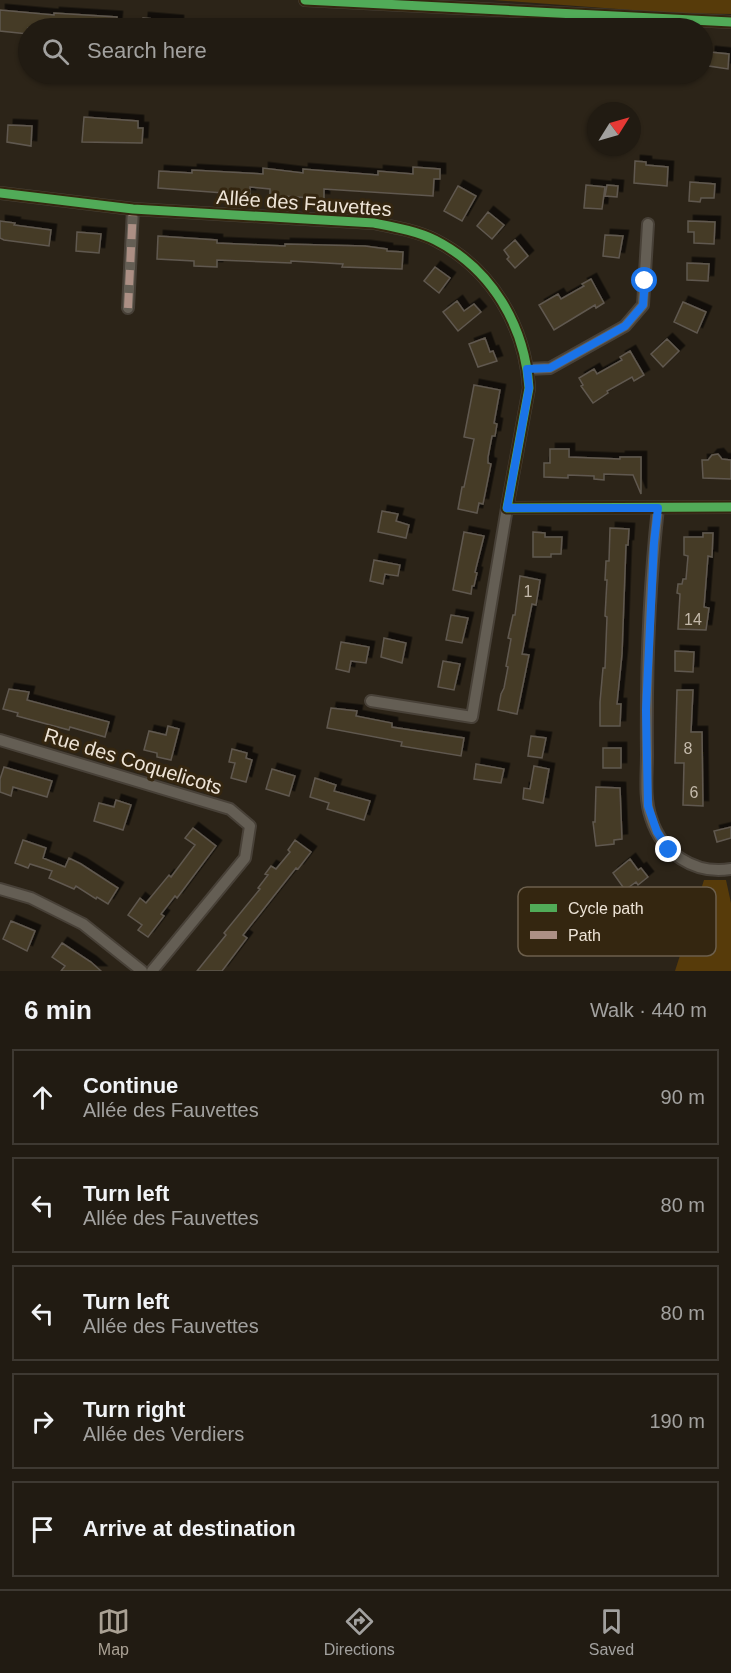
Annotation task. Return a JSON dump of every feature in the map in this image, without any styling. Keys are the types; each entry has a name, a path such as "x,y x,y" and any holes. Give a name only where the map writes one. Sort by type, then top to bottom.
{"street":[{"path":"305,0 654,18"},
{"path":"713,21 731,22"},
{"name":"Allée des Fauvettes","path":"0,194 133,208 374,223 400,228 434,239 462,256 483,276 505,304 518,332 529,388 472,717 371,701"},
{"path":"128,308 133,208"},
{"path":"527,369 550,368 625,326 643,305 648,224"},
{"path":"507,508 731,507"},
{"path":"658,508 654,543 646,710 648,806 657,832 669,850 687,863 700,868 731,869"},
{"name":"Rue des Coquelicots","path":"0,740 230,809 250,826 245,858 152,971"},
{"path":"0,889 31,898 83,924 142,971"}],"shaded area":[{"path":"493,0 731,0 731,14 673,13"},
{"path":"704,880 726,880 731,903 731,971 675,971 680,956 716,956 716,887 702,887"}],"building":[{"path":"0,10 117,17 18,18 18,33 0,31"},
{"path":"713,52 729,54 728,69 713,67"},
{"path":"84,117 138,121 138,128 143,128 142,143 82,142"},
{"path":"8,125 32,126 31,146 7,142"},
{"path":"635,161 646,162 646,165 668,167 667,186 634,183"},
{"path":"413,167 440,169 440,179 434,179 433,196 324,189 324,199 270,195 270,189 250,187 250,195 158,188 159,171 192,173 192,170 263,174 263,168 303,173 303,169 378,175 378,171 413,174"},
{"path":"690,182 715,184 714,198 701,198 700,202 689,201"},
{"path":"586,185 605,187 602,209 584,208"},
{"path":"607,185 618,186 617,197 605,196"},
{"path":"458,186 476,196 462,221 444,211"},
{"path":"488,212 504,225 492,239 477,226"},
{"path":"0,221 51,230 49,246 0,238"},
{"path":"688,221 715,222 714,244 694,243 694,232 688,232"},
{"path":"77,232 101,234 99,253 76,251"},
{"path":"605,235 623,236 619,258 603,256"},
{"path":"158,236 217,240 217,243 365,246 403,252 402,269 342,267 343,264 291,261 291,263 217,260 217,267 194,266 194,261 157,259"},
{"path":"515,240 528,256 515,268 507,259 509,257 504,250"},
{"path":"687,263 709,264 708,281 687,280"},
{"path":"435,267 450,278 439,293 424,281"},
{"path":"591,279 604,303 596,308 595,305 554,330 539,305 558,294 561,299 584,286 582,284"},
{"path":"457,301 464,311 474,304 481,312 458,331 443,312"},
{"path":"683,302 706,312 697,333 674,322"},
{"path":"485,338 490,352 493,351 497,361 478,367 469,344"},
{"path":"667,339 679,351 663,367 651,354"},
{"path":"630,351 644,375 634,381 632,377 607,391 608,393 593,403 581,386 583,385 579,378 594,369 597,374 622,360 620,357"},
{"path":"474,385 500,390 494,423 497,424 495,436 492,436 488,457 488,463 491,464 483,504 479,503 477,513 458,509 474,439 464,437"},
{"path":"550,449 569,449 569,457 620,459 620,457 641,457 641,494 633,475 604,474 604,480 594,479 594,476 544,477 544,463 550,463"},
{"path":"718,454 722,459 731,460 731,479 703,478 702,460 708,460 712,455"},
{"path":"382,511 398,514 396,521 409,525 406,538 378,532"},
{"path":"610,528 629,529 628,545 626,545 622,654 617,704 621,704 620,726 600,726 607,617 605,616 607,580 605,580 606,561 609,561"},
{"path":"464,532 484,536 471,594 453,590"},
{"path":"533,532 545,533 545,537 562,537 561,554 551,554 551,557 533,557"},
{"path":"703,533 713,533 712,557 708,556 704,607 709,608 706,630 678,629 680,594 677,593 678,584 682,584 683,579 686,579 688,556 684,555 684,537 703,537"},
{"path":"374,560 400,565 398,576 385,574 383,584 370,581"},
{"path":"520,576 540,580 536,605 532,604 522,654 529,655 517,714 498,710 508,667 506,666 511,639 508,638 513,615 515,615"},
{"path":"451,615 468,618 462,643 446,640"},
{"path":"384,638 406,643 402,663 381,657"},
{"path":"341,642 369,647 366,663 351,661 349,672 336,669"},
{"path":"675,651 694,652 693,672 675,671"},
{"path":"443,661 460,664 454,690 438,687"},
{"path":"9,689 29,692 27,700 109,722 105,737 17,716 18,713 3,709"},
{"path":"677,690 693,690 691,732 702,732 703,806 683,805 684,763 675,763"},
{"path":"331,708 357,711 356,716 392,723 392,727 464,738 461,756 401,746 402,742 327,728"},
{"path":"168,726 179,729 171,760 157,757 157,753 144,750 149,731 166,735"},
{"path":"531,736 546,738 542,758 528,756"},
{"path":"603,748 621,748 621,768 603,768"},
{"path":"232,749 247,753 246,758 252,760 246,782 231,778 235,763 229,762"},
{"path":"476,764 504,769 501,783 474,779"},
{"path":"534,766 549,769 543,803 523,799 524,788 530,789"},
{"path":"4,767 52,781 47,797 13,787 11,796 0,792 0,779"},
{"path":"272,769 295,776 289,796 266,789"},
{"path":"315,778 336,785 334,791 370,801 364,820 327,809 329,803 310,797"},
{"path":"596,787 620,788 622,839 614,840 614,844 596,846 593,822 595,822"},
{"path":"116,800 131,805 123,830 94,821 99,803 114,807"},
{"path":"731,827 731,838 717,842 714,831"},
{"path":"193,828 216,846 177,898 175,896 161,914 164,916 148,937 138,930 142,925 128,915 140,898 146,903 169,875 171,877 195,845 185,838"},
{"path":"23,840 46,848 43,858 65,867 69,858 118,888 108,904 76,886 74,889 49,878 52,871 30,864 28,868 15,863"},
{"path":"295,840 311,852 243,935 247,938 222,971 197,971 260,889 258,888 268,875 265,874 271,866 276,869 290,852 288,850"},
{"path":"630,859 638,870 641,868 648,877 638,885 636,882 629,887 623,887 613,873"},
{"path":"11,921 35,931 27,951 3,939"},
{"path":"62,943 101,971 61,971 65,966 52,957"}],"marked path":[{"path":"128,308 133,209"}],"cycle path":[{"path":"305,0 654,18"},
{"path":"713,21 731,22"},
{"path":"0,193 133,209 374,223 435,240 455,252 489,283 513,322 521,343 529,388 507,508 731,507"}],"route":[{"path":"645,281 643,305 625,326 550,368 527,369 529,388 507,508 658,508 654,543 646,710 648,806 657,832 669,850"}]}
